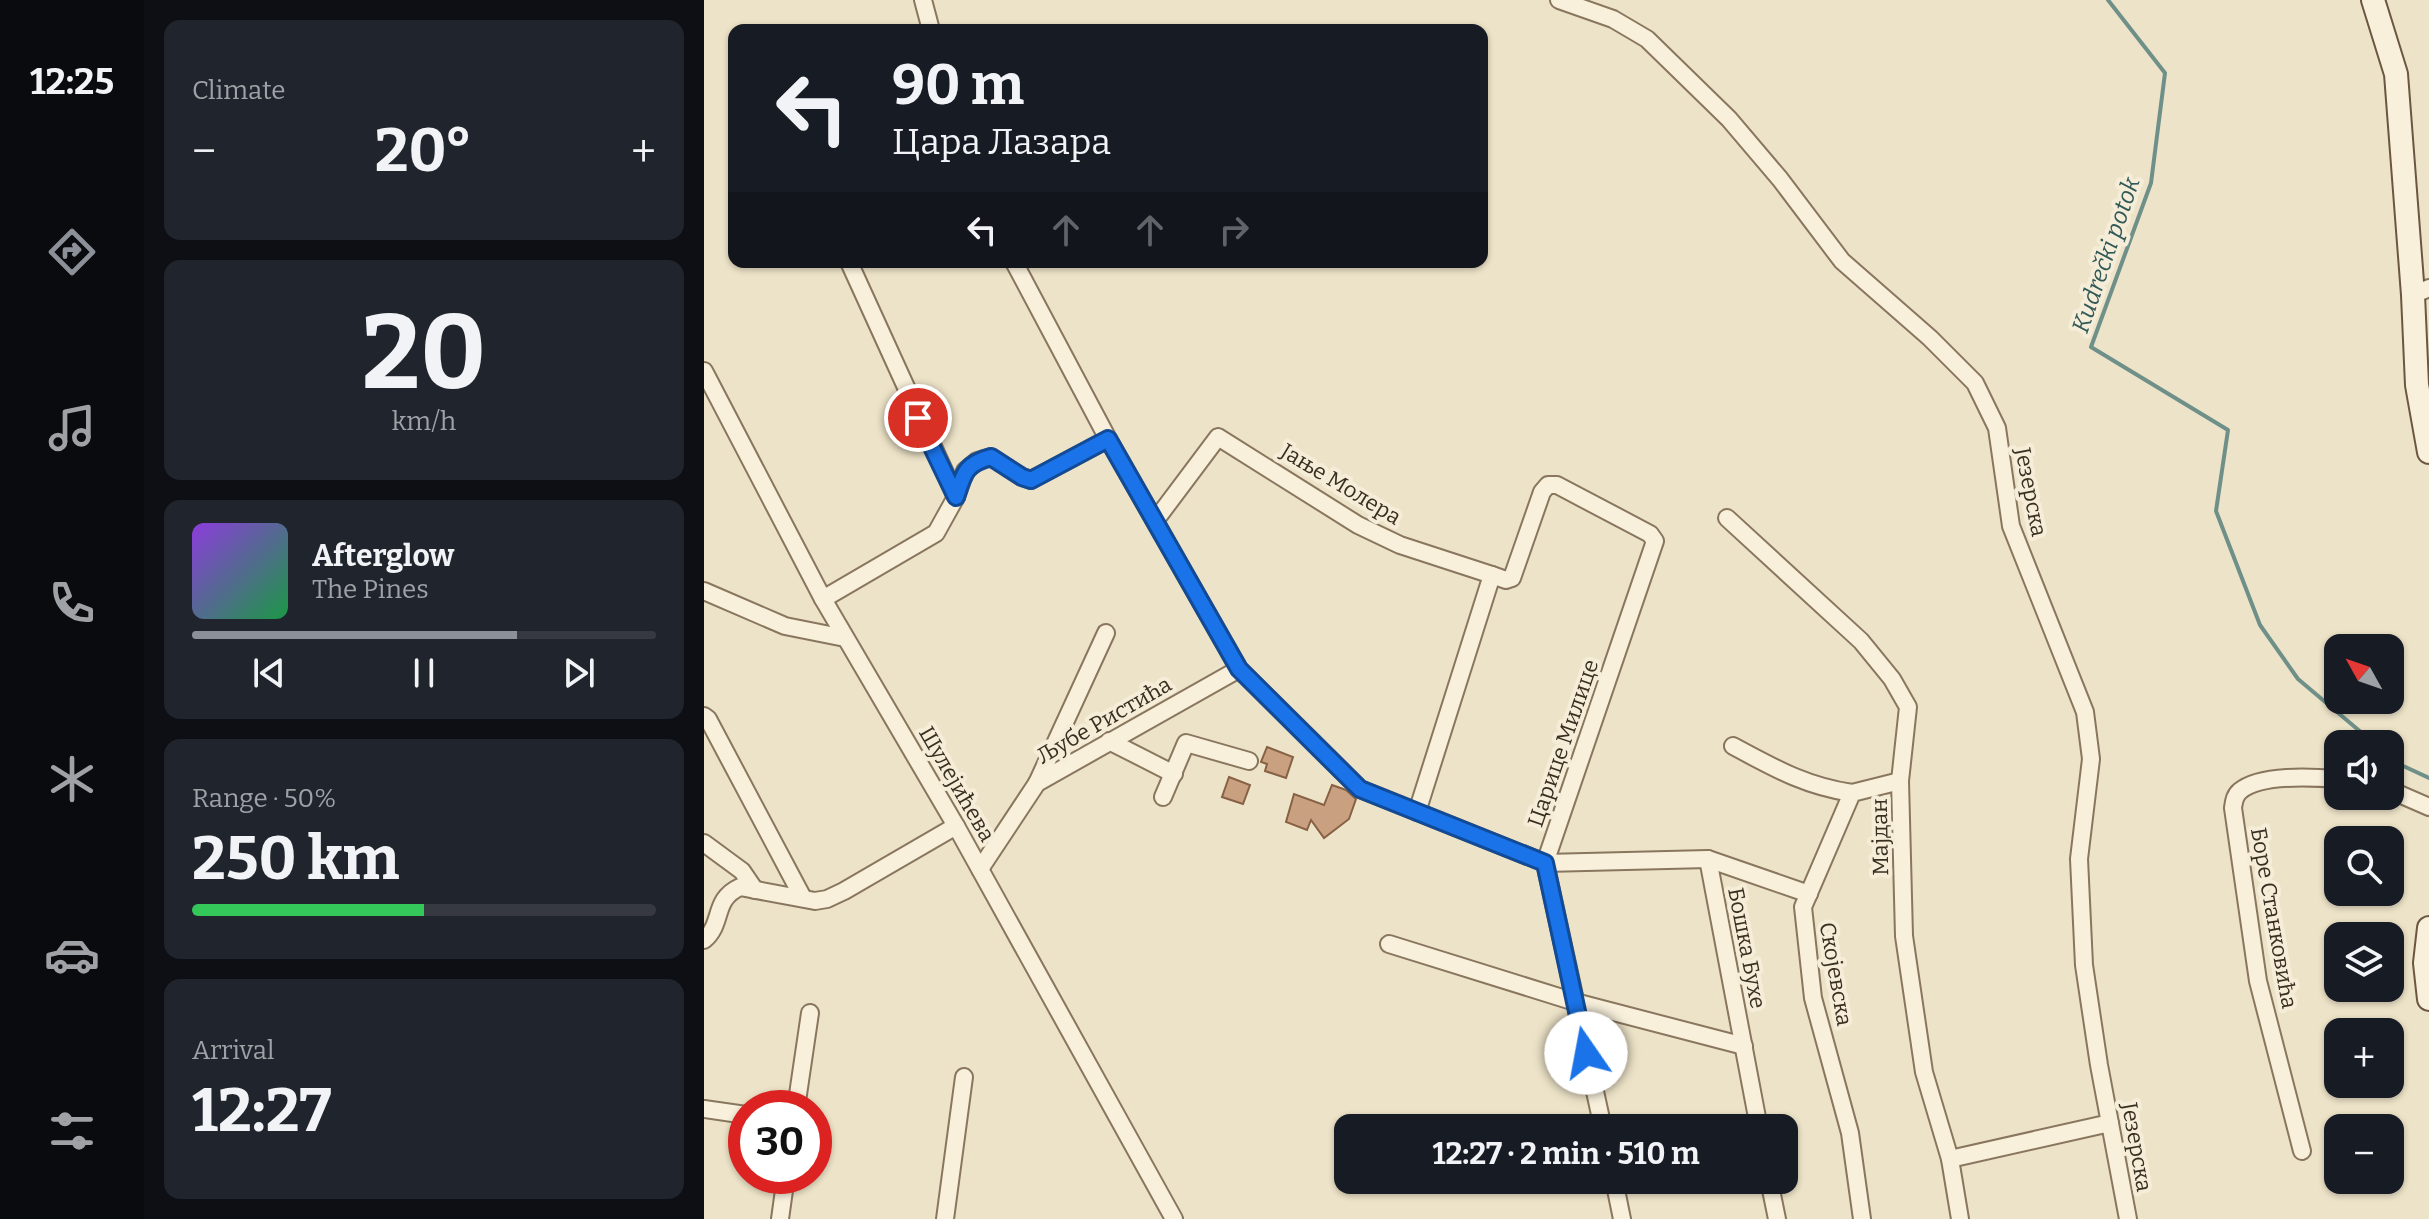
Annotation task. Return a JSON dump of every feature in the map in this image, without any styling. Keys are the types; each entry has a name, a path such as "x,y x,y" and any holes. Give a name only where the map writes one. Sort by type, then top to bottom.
{"street":[{"path":"923,0 929,24"},
{"name":"Језерска","path":"1559,0 1613,19 1647,39 1719,109 1780,179 1842,261 1930,338 1975,383 1997,428 2011,526 2085,712 2091,759 2079,859 2084,965 2128,1219"},
{"path":"2373,0 2396,74 2421,291 2417,385 2429,452"},
{"path":"852,268 956,497"},
{"path":"1017,268 1108,439 1239,669 1360,789 1545,863 1708,859 1809,894"},
{"name":"Шулејићева","path":"704,371 823,599 956,826 1174,1219"},
{"name":"Јање Молера","path":"1155,521 1218,437 1358,525 1400,545 1492,575"},
{"path":"823,599 936,533 956,497 965,471 977,461 991,457 1031,480 1108,439"},
{"name":"Царице Милице","path":"1492,575 1506,580 1512,578 1542,492 1548,485 1557,485 1650,534 1655,541 1545,863"},
{"name":"Мајдан","path":"1729,520 1861,641 1892,679 1908,707 1900,781 1904,936 1924,1072 1950,1159 1960,1219"},
{"path":"1417,812 1492,575"},
{"path":"704,591 785,626 845,638"},
{"path":"1037,783 1106,633"},
{"name":"Љубе Ристића","path":"980,869 1037,783 1239,669"},
{"path":"704,716 803,898"},
{"path":"1109,741 1174,774"},
{"path":"1163,797 1186,743 1249,761"},
{"path":"1733,746 1823,789 1852,793 1900,781"},
{"name":"Боре Станковића","path":"2302,1151 2258,981 2233,808 2234,798 2240,791 2258,781 2324,778"},
{"name":"Скојевска","path":"1852,793 1803,907 1813,998 1850,1133 1862,1219"},
{"path":"2404,796 2429,807"},
{"path":"704,940 713,931 722,900 740,887 815,901 827,899 956,826"},
{"path":"704,843 742,871 755,890"},
{"name":"Бошка Бухе","path":"1708,859 1756,1114"},
{"path":"1545,863 1600,1114"},
{"path":"2429,928 2425,963 2429,999"},
{"path":"1389,944 1575,1002 1744,1046"},
{"path":"799,1090 810,1013"},
{"path":"945,1219 964,1077"},
{"path":"704,1109 728,1112"},
{"path":"1950,1159 2110,1123"},
{"path":"780,1219 783,1194"},
{"path":"1617,1194 1622,1219"},
{"path":"1772,1194 1777,1219"}],"building":[{"path":"1267,747 1293,757 1286,778 1265,771 1267,764 1261,762"},
{"path":"1229,777 1250,785 1243,804 1222,797"},
{"path":"1332,785 1346,790 1356,799 1349,819 1324,838 1311,820 1307,830 1286,822 1294,794 1324,805"}],"waterway":[{"name":"Kudrečki potok","path":"2108,0 2165,73 2151,183 2091,347 2228,430 2216,511 2260,625 2298,679 2358,730"},
{"name":"Kudrečki potok","path":"2404,766 2429,778"}],"route":[{"path":"918,418 956,497 965,471 977,461 991,457 1031,480 1108,439 1239,669 1360,789 1545,863 1586,1053"}]}
